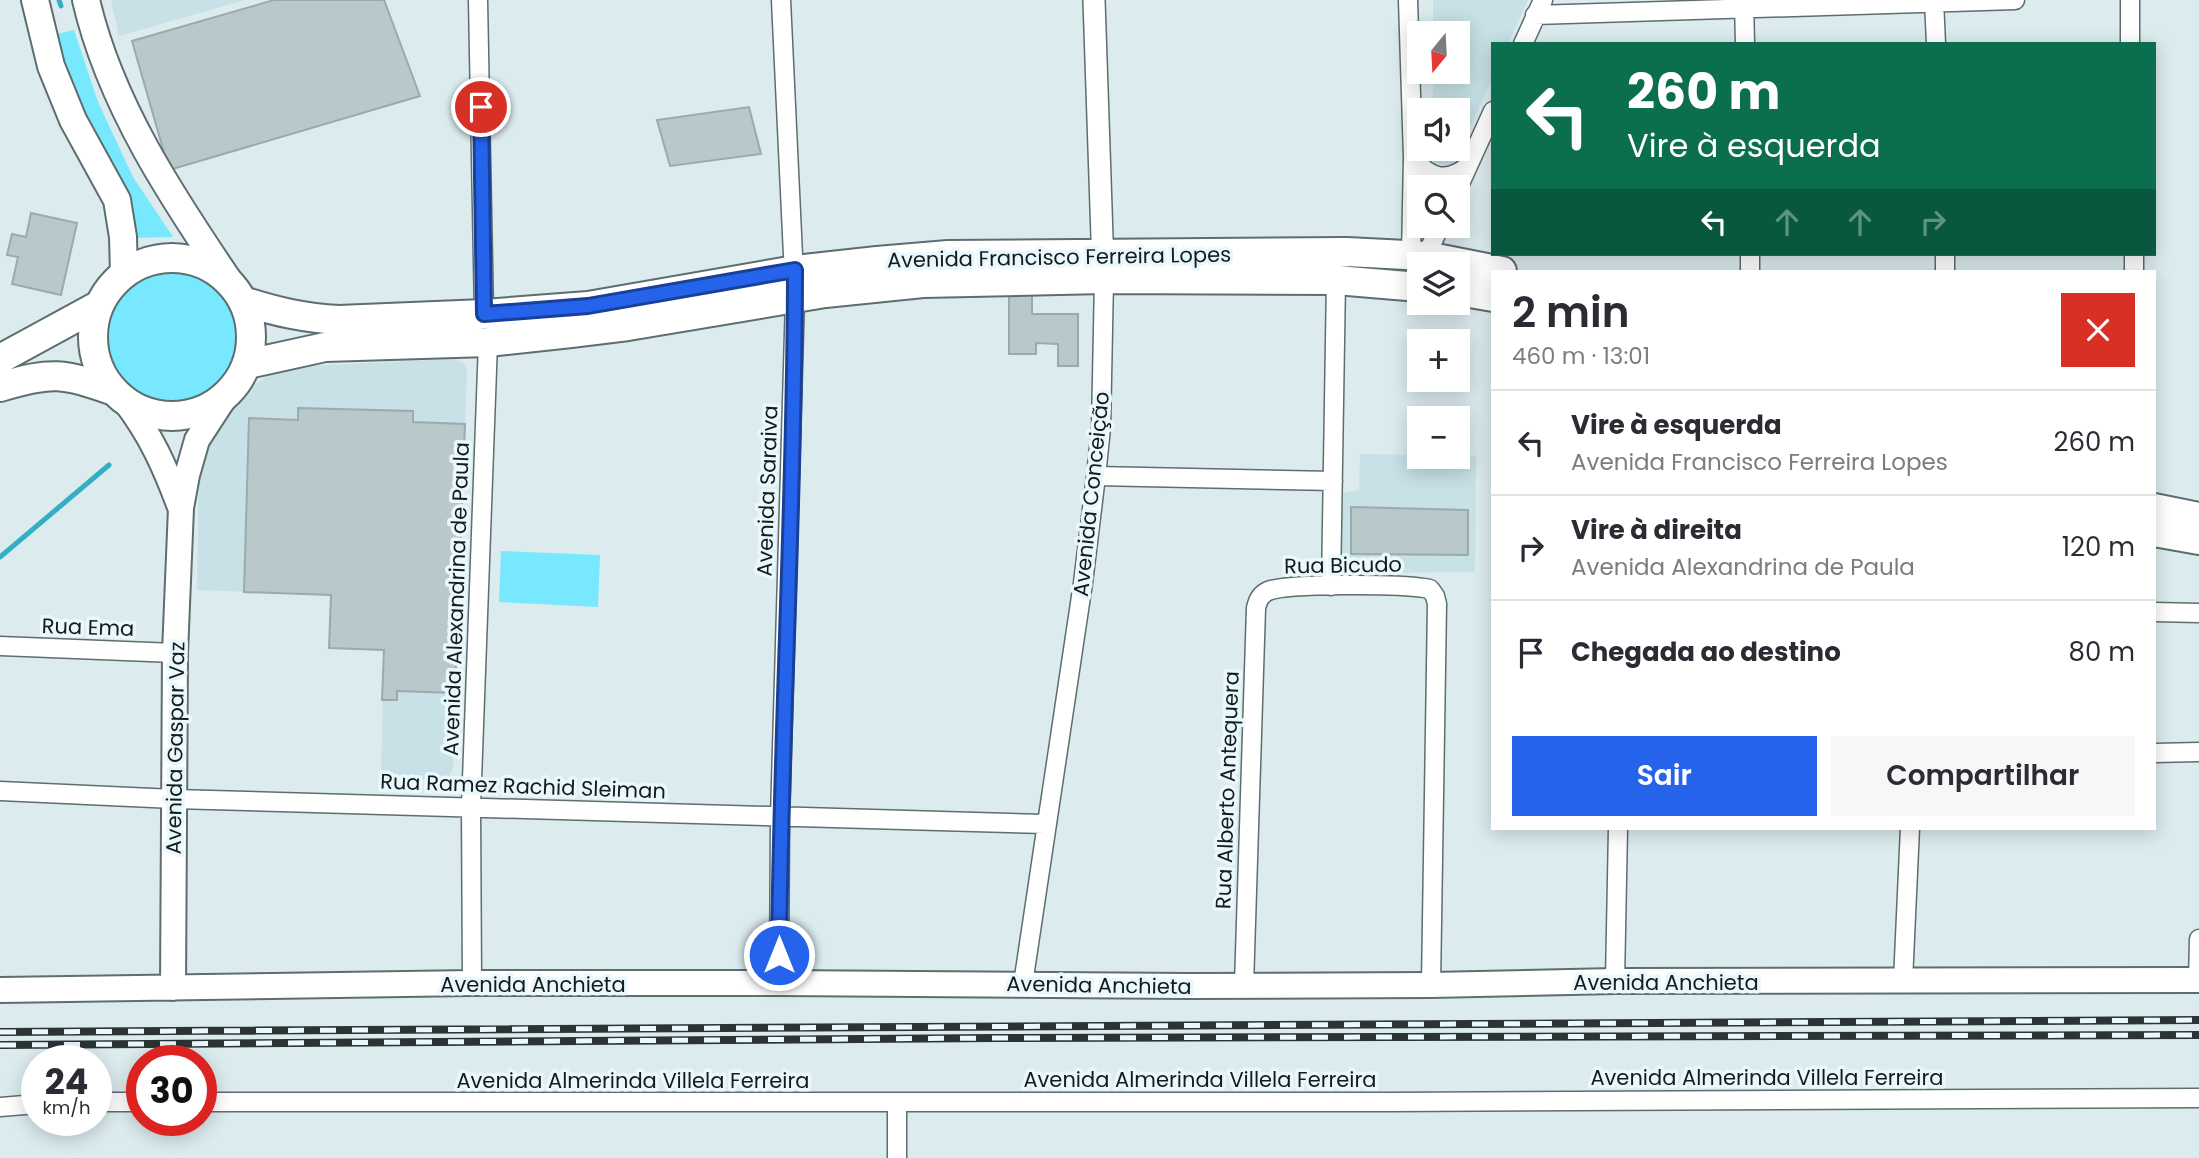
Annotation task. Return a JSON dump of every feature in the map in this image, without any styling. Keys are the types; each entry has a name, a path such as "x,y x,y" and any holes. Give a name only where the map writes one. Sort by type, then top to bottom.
{"highway":[{"name":"Avenida Francisco Ferreira Lopes","path":"119,396 101,372 93,350 93,327 99,305 110,288 124,274 145,263 168,258 191,260 213,269 237,292 283,314 310,319 486,328 628,326 825,293 1103,266 1346,252 1407,259"},
{"name":"Avenida Francisco Ferreira Lopes","path":"248,364 326,347 486,328 588,306 795,270 948,256 1336,279 1407,286"},
{"name":"Avenida Francisco Ferreira Lopes","path":"1470,267 1494,270"},
{"path":"1336,279 1407,272"},
{"path":"0,387 49,375 82,380 119,396 143,411 164,416 186,415 207,409 225,397 248,364 252,343 250,321 237,292"},
{"path":"1470,293 1491,297"},
{"name":"Avenida Francisco Ferreira Lopes","path":"0,359 99,305"},
{"path":"2156,508 2199,517"},
{"path":"2156,531 2199,540"}],"main road":[{"path":"35,0 51,66 73,120 117,200 123,237 124,274"},
{"path":"86,0 108,70 135,127 193,228 237,292"},
{"path":"119,396 152,440 181,508"},
{"name":"Avenida Gaspar Vaz","path":"173,988 175,653 181,508 197,440 225,397"},
{"name":"Avenida Anchieta","path":"0,990 472,984 1431,985 1615,981 2199,980"}],"street":[{"name":"Avenida Alexandrina de Paula","path":"472,984 471,807 486,328 478,0"},
{"name":"Avenida Saraiva","path":"779,983 780,817 795,298 781,0"},
{"name":"Avenida Conceição","path":"1023,984 1083,583 1101,428 1103,266 1094,0"},
{"path":"1408,0 1411,98"},
{"path":"1523,42 1539,8 2015,0"},
{"path":"2130,0 2130,42"},
{"path":"1934,1 1936,42"},
{"path":"1744,5 1745,42"},
{"path":"1464,175 1491,115"},
{"path":"1413,161 1419,252"},
{"path":"1416,161 1424,170 1442,177 1452,176 1468,166"},
{"path":"1331,586 1336,279"},
{"path":"1096,476 1333,481"},
{"name":"Rua Bicudo","path":"1260,597 1265,592 1280,588 1331,586 1417,587 1430,589 1435,596 1431,985"},
{"name":"Rua Alberto Antequera","path":"1244,985 1254,617 1260,597"},
{"path":"2156,612 2199,612"},
{"name":"Rua Ema","path":"0,646 175,653"},
{"path":"2156,753 2199,752"},
{"name":"Rua Ramez Rachid Sleiman","path":"0,791 174,799 1045,824"},
{"path":"1615,981 1618,830"},
{"path":"1903,981 1910,830"},
{"path":"2199,939 2199,980"},
{"name":"Avenida Almerinda Villela Ferreira","path":"217,1102 897,1103 2199,1098"},
{"path":"897,1103 897,1158"},
{"path":"0,1107 21,1105"}],"shaded area":[{"path":"111,0 245,0 119,36"},
{"path":"1433,0 1528,0 1509,42 1491,42 1491,81 1470,127 1470,98 1433,98 1433,84 1470,84 1470,21 1433,21"},
{"path":"74,30 98,102 133,177 173,237 130,238 124,204 106,152 68,85 49,36"},
{"path":"1434,161 1454,161 1453,164"},
{"path":"173,270 199,275 220,290 235,311 240,337 235,363 220,384 199,399 173,404 147,399 126,384 111,363 106,337 111,311 126,290 147,275"},
{"path":"456,359 466,365 467,371 453,768 447,780 381,779 384,650 329,648 331,595 197,590 199,467 203,452 225,416 254,385 282,367"},
{"path":"1360,454 1407,455 1407,469 1470,469 1470,456 1476,456 1475,572 1355,573 1342,561 1342,493 1359,490"},
{"path":"501,551 600,555 598,607 499,602"}],"building":[{"path":"274,0 384,0 420,96 169,170 132,41"},
{"path":"749,107 761,154 670,166 657,120"},
{"path":"31,213 77,223 61,295 12,284 18,257 7,255 12,234 26,237"},
{"path":"1032,294 1032,314 1078,314 1078,366 1058,366 1058,344 1036,343 1036,354 1009,354 1009,295"},
{"path":"298,408 413,411 413,422 465,424 455,693 397,691 397,700 382,700 384,650 329,648 331,595 244,592 249,418 298,420"},
{"path":"1351,507 1468,510 1468,555 1351,554"}],"waterway":[{"path":"59,0 61,6"},
{"path":"0,557 109,465"}],"railway":[{"path":"0,1032 2199,1020"},
{"path":"0,1045 995,1038 2199,1035"}],"route":[{"path":"481,107 484,314 588,306 795,270 780,817 779,955"}]}
